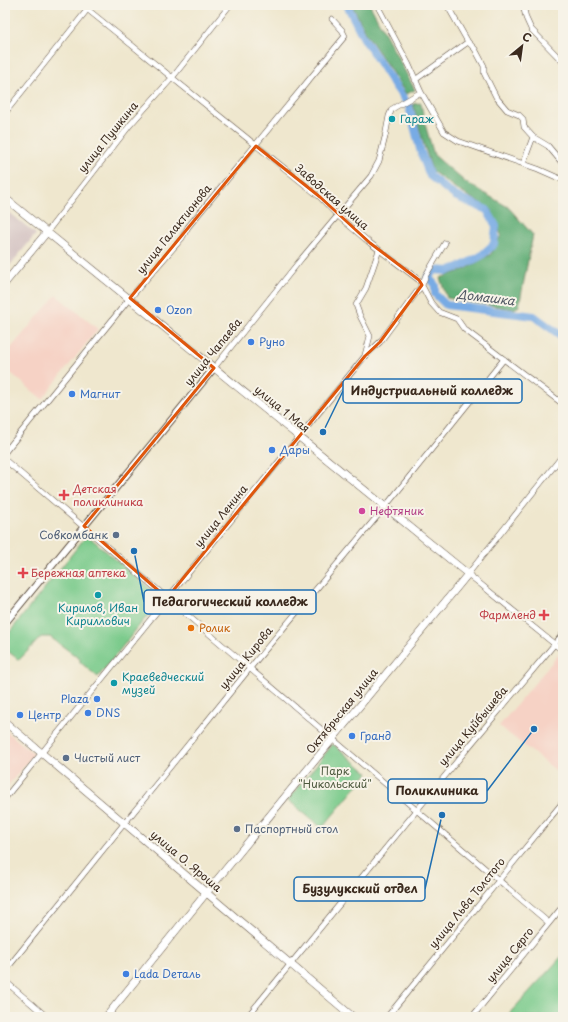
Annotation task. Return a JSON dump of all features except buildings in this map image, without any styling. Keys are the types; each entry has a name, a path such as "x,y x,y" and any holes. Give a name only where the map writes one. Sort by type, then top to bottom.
{"main road":[{"name":"улица 1 Мая","path":"5,198 468,574"},
{"name":"улица Пушкина","path":"5,283 47,232"},
{"name":"Октябрьская улица","path":"106,1017 206,892 468,574"},
{"name":"улица О. Яроша","path":"5,722 353,1017"}],"street":[{"name":"Заводская улица","path":"82,5 89,7 172,78 320,197 338,216 419,280 430,303 439,312 457,320 464,329 563,404"},
{"name":"улица Пушкина","path":"47,232 130,125 172,78 230,5"},
{"path":"377,5 409,65 421,92 444,132 458,141 562,178"},
{"path":"447,5 468,42 476,49 484,66 484,73 496,96 507,110 519,115 523,119 524,127 533,137 548,146 563,164"},
{"path":"523,5 526,18 531,29 563,62"},
{"path":"5,112 89,7"},
{"name":"улица Галактионова","path":"5,452 130,298 182,238 188,227 345,36 342,30 332,19"},
{"path":"415,80 468,42"},
{"name":"улица Чапаева","path":"5,622 372,176 379,161 389,116 392,109 421,92"},
{"path":"523,164 533,137"},
{"name":"улица Ленина","path":"5,798 365,356 380,342 422,285 426,275 445,243"},
{"path":"365,356 370,336 356,306 366,288 380,250"},
{"name":"улица Кирова","path":"5,971 250,668 385,507 504,359"},
{"name":"Октябрьская улица","path":"468,574 563,455"},
{"path":"5,460 549,923"},
{"name":"улица 1 Мая","path":"468,574 563,651"},
{"name":"улица Куйбышева","path":"247,1017 563,634"},
{"name":"улица Льва Толстого","path":"387,1017 563,802"},
{"name":"улица Серго","path":"472,1017 563,906"},
{"path":"5,981 47,1017"}],"highlighted area":[{"path":"256,146 320,197 370,243 419,280 422,285 380,342 365,356 167,598 84,526 214,368 130,298"}],"shaded area":[{"path":"5,209 36,234 5,271"},
{"path":"56,295 98,329 42,399 5,368 5,355"},
{"path":"558,655 563,660 563,776 499,726"},
{"path":"5,730 34,754 5,789"}],"green space":[{"path":"352,5 370,5 415,90 406,94 366,33"},
{"path":"421,103 425,124 434,155 465,182 508,207 533,235 519,306 514,309 447,298 440,278 466,269 491,254 501,235 491,209 459,191 432,171 413,104"},
{"path":"87,535 157,595 159,601 98,677 80,662 80,659 50,637 41,637 19,660 5,649 5,638"},
{"name":"Парк \"Никольский\"","path":"333,744 368,773 322,828 288,800"},
{"path":"563,955 563,1017 506,1017"}],"waterway":[{"name":"Домашка","path":"347,5 363,37 409,106 421,153 430,176 455,196 487,210 496,226 494,244 481,256 448,271 435,270 428,277 435,285 435,294 446,305 534,316 563,337"}],"place":[{"name":"Гараж","path":"392,119"},
{"name":"Ozon","path":"158,310"},
{"name":"Руно","path":"251,342"},
{"name":"Магнит","path":"72,394"},
{"name":"Индустриальный колледж","path":"323,432"},
{"name":"Дары","path":"272,450"},
{"name":"Детская поликлиника","path":"64,495"},
{"name":"Нефтяник","path":"362,511"},
{"name":"Совкомбанк","path":"116,535"},
{"name":"Педагогический колледж","path":"134,551"},
{"name":"Бережная аптека","path":"23,573"},
{"name":"Кирилов, Иван Кириллович","path":"98,595"},
{"name":"Фармленд","path":"544,615"},
{"name":"Ролик","path":"191,628"},
{"name":"Краеведческий музей","path":"114,683"},
{"name":"Plaza","path":"97,699"},
{"name":"DNS","path":"88,713"},
{"name":"Центр","path":"20,715"},
{"name":"Поликлиника","path":"534,729"},
{"name":"Гранд","path":"352,736"},
{"name":"Чистый лист","path":"66,758"},
{"name":"Бузулукский отдел","path":"442,815"},
{"name":"Паспортный стол","path":"237,829"},
{"name":"Lada Dеталь","path":"126,974"}]}
